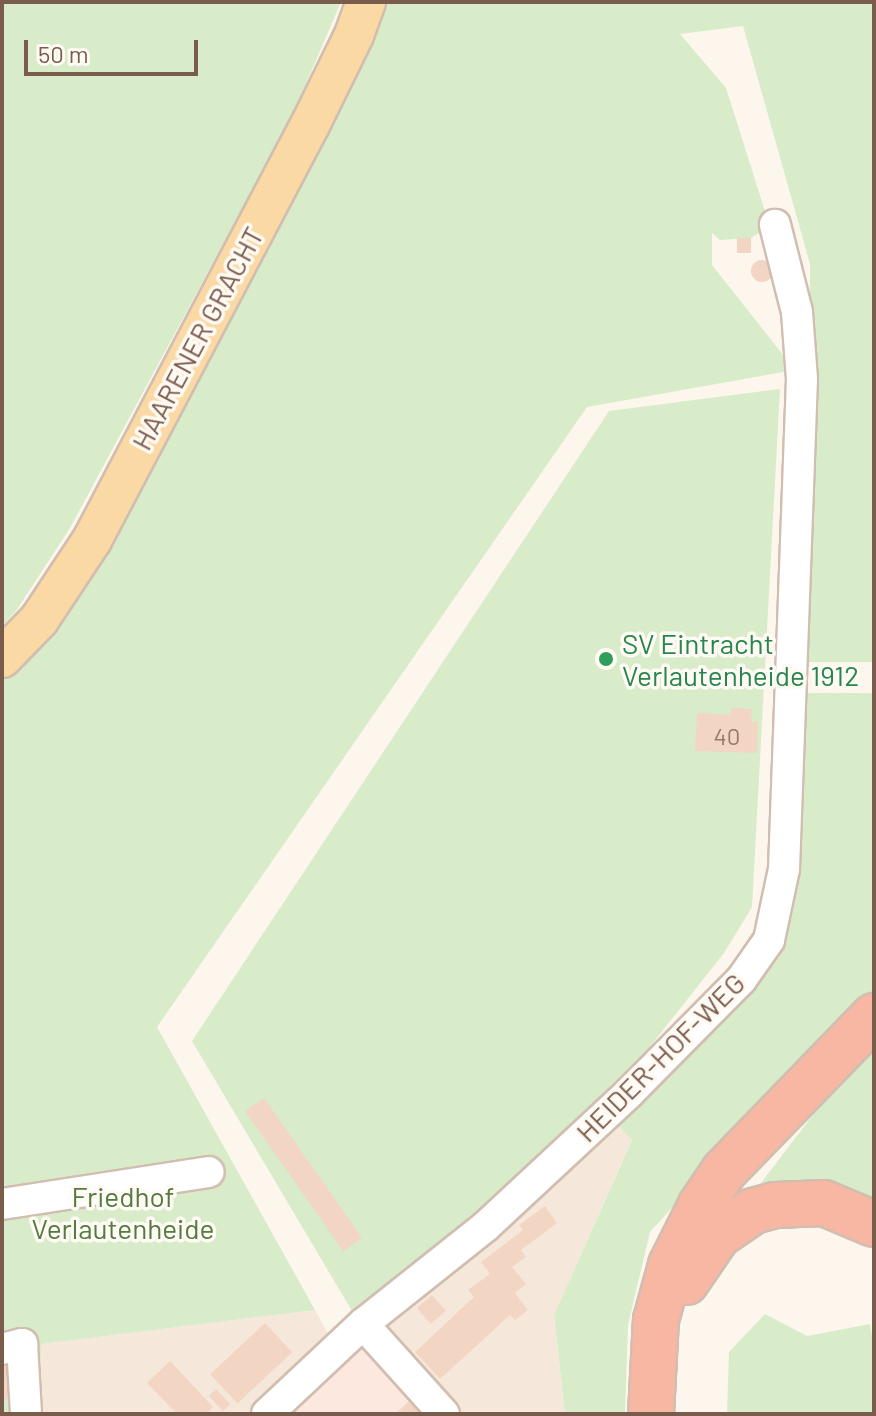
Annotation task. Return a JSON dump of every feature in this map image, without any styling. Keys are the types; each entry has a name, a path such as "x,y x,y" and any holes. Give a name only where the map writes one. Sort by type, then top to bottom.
{"highway":[{"path":"651,1414 656,1320 671,1265 701,1205 724,1171 874,1016"},
{"path":"666,1414 675,1314 685,1284 718,1235 753,1211 806,1202 838,1208 874,1224"}],"main road":[{"name":"HAARENER GRACHT","path":"2,658 39,620 92,540 310,125 354,35 366,2"}],"street":[{"name":"HEIDER-HOF-WEG","path":"267,1414 363,1324 486,1226 629,1093 741,980 769,940 784,869 802,379 797,312 775,225"},
{"path":"2,1204 209,1172"},
{"path":"363,1324 444,1414"},
{"path":"2,1349 22,1344 26,1414"}],"shaded area":[{"path":"617,1124 632,1139 554,1315 565,1414 457,1414 377,1328"},
{"path":"315,1310 330,1337 248,1414 36,1414 42,1344"},
{"path":"377,1328 457,1414 285,1414"}],"green space":[{"path":"2,2 341,2 293,114 70,528 16,611 2,626"},
{"name":"Friedhof Verlautenheide","path":"380,2 874,2 874,662 808,662 810,264 743,26 680,34 726,88 768,221 765,229 751,238 720,240 712,233 712,265 795,370 587,407 157,1027 315,1310 42,1344 36,1414 2,1414 2,675"},
{"name":"SV Eintracht Verlautenheide 1912","path":"780,389 752,907 724,953 622,1082 477,1217 352,1311 192,1041 609,411"},
{"path":"806,693 874,693 874,990 864,1006 756,1115 650,1232 628,1325 625,1414 565,1414 554,1315 632,1140 617,1124 754,990 784,947 800,870"},
{"path":"874,1035 874,1211 754,1192"},
{"path":"765,1314 807,1336 870,1324 874,1348 874,1414 727,1414 729,1352"}],"building":[{"path":"737,238 751,238 751,253 737,253"},
{"path":"762,260 770,263 773,271 770,279 762,282 754,279 751,271 754,263"},
{"path":"731,708 752,709 751,722 758,722 757,753 695,751 697,713 731,715"},
{"path":"264,1098 362,1238 343,1251 245,1111"},
{"path":"545,1206 557,1223 521,1250 526,1257 512,1267 526,1284 515,1293 528,1310 515,1320 510,1315 440,1379 415,1352 474,1297 468,1290 490,1274 481,1262 523,1230 519,1225"},
{"path":"432,1295 446,1311 431,1324 417,1308"},
{"path":"265,1323 292,1352 237,1403 210,1374"},
{"path":"170,1361 213,1407 206,1414 177,1414 147,1383"},
{"path":"14,1364 19,1397 2,1400 2,1366"},
{"path":"216,1389 230,1404 223,1411 209,1396"},
{"path":"420,1391 441,1414 395,1414"}],"place":[{"name":"SV Eintracht Verlautenheide 1912","path":"606,659"}]}
